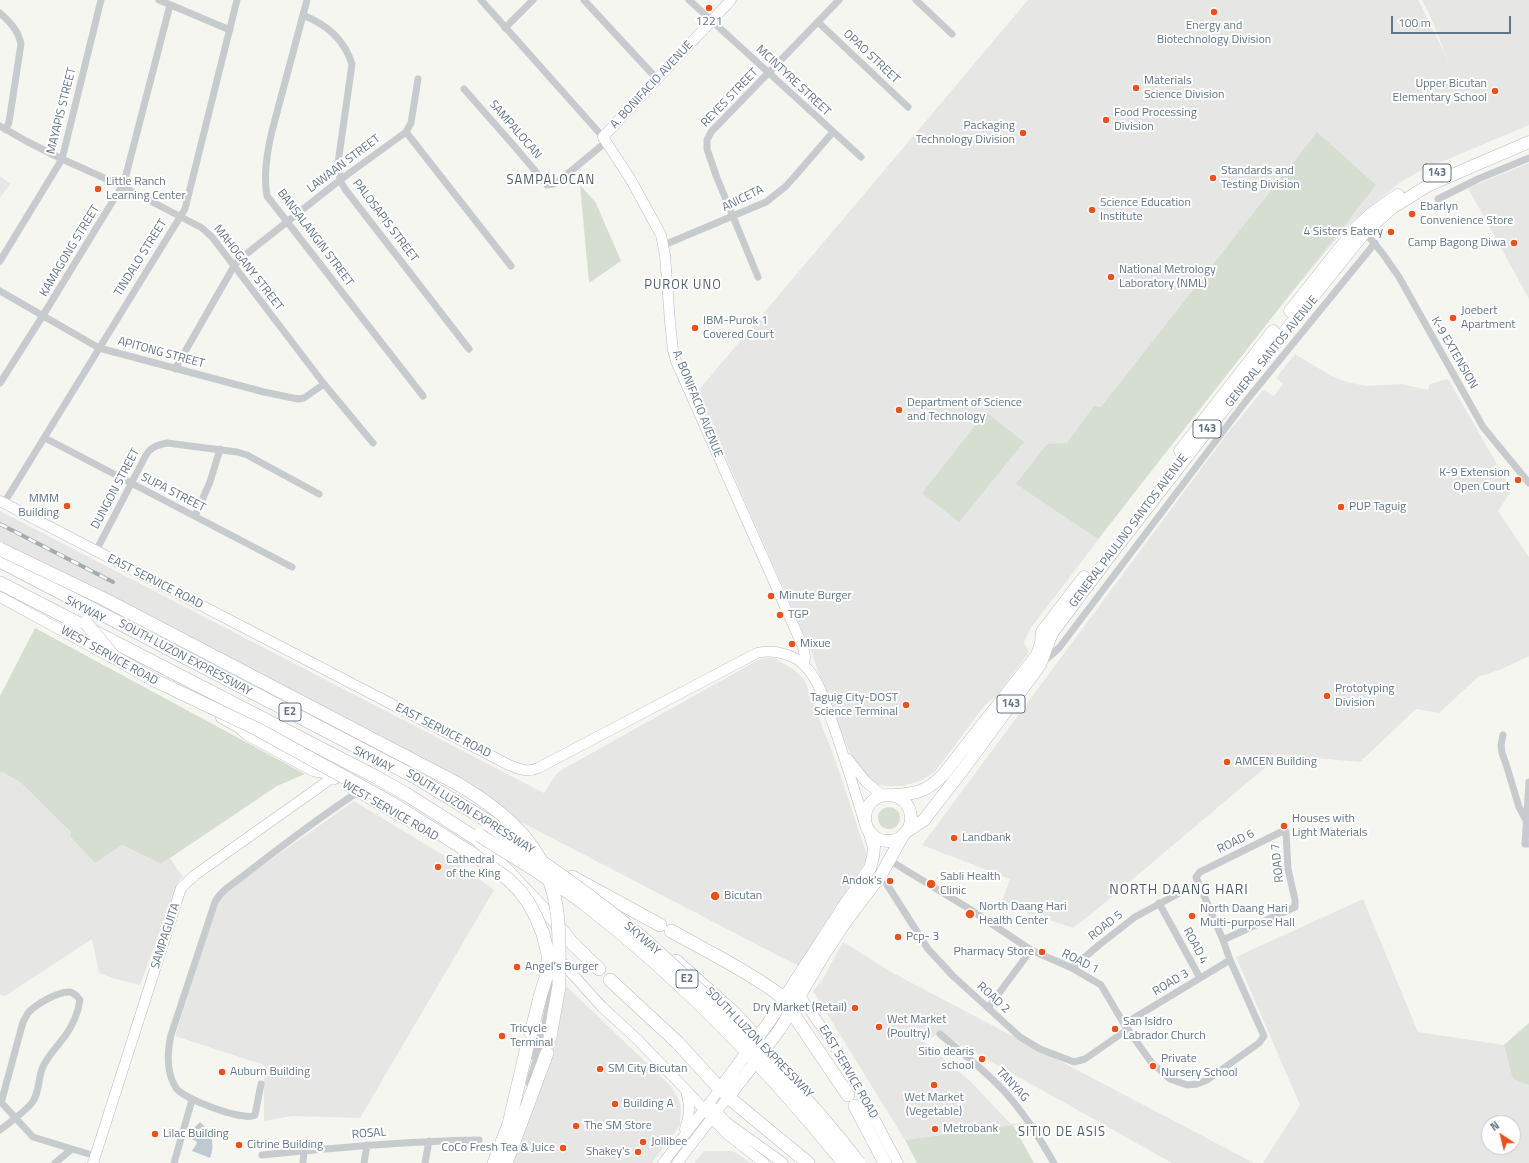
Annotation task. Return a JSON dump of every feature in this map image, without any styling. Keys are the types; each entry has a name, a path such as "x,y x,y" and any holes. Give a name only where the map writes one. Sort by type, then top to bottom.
{"highway":[{"path":"0,549 113,604 458,784 486,801 509,820 538,856 553,889 559,938 559,986 550,1037"},
{"name":"SOUTH LUZON EXPRESSWAY","path":"0,561 415,777 490,822 572,877 644,933 735,1014 805,1088 866,1163"},
{"name":"SKYWAY","path":"0,565 413,780 489,825 563,876 640,937 731,1020 800,1092 859,1163"},
{"name":"SKYWAY","path":"0,578 402,787 479,835 584,904 635,945 724,1027 792,1099 844,1163"},
{"name":"SOUTH LUZON EXPRESSWAY","path":"0,583 376,777 478,839 581,907 632,948 678,988 722,1030 788,1103 837,1163"},
{"path":"86,623 114,657 154,680 257,729 393,804 471,853 508,879 519,890 536,917 543,934 548,954 548,971 531,1033"},
{"path":"478,839 552,918 572,943 599,970"},
{"path":"572,877 761,982 784,998"},
{"path":"610,980 677,1042 724,1093 808,1163"},
{"path":"791,1011 852,1101 885,1163"},
{"path":"494,1163 509,1124 527,1047"},
{"path":"506,1163 547,1052"}],"main road":[{"name":"A. BONIFACIO AVENUE","path":"731,0 657,79 604,140 645,204 657,227 664,245 670,322 673,350 676,361 802,647 805,657 804,665"},
{"name":"GENERAL PAULINO SANTOS AVENUE","path":"888,795 913,794 934,783 943,774 1037,655 1044,628 1220,398 1355,229 1386,203 1420,180 1529,133"},
{"name":"GENERAL PAULINO SANTOS AVENUE","path":"724,1093 743,1078 780,1029 822,958 846,921 881,875 905,834 924,820 1040,664 1052,633 1208,428 1365,232 1392,208 1429,185 1529,142"},
{"name":"EAST SERVICE ROAD","path":"2,502 509,765 526,771 532,771 538,768 757,653 765,651 789,656 804,665 819,686 864,821"},
{"name":"WEST SERVICE ROAD","path":"0,597 313,771 328,775 426,831 500,879 519,896 525,904 554,953 602,1006 637,1039 685,1089 707,1106"},
{"name":"EAST SERVICE ROAD","path":"842,752 860,776 872,788 888,795"},
{"name":"SAMPAGUITA","path":"95,1159 181,888 195,875 328,775"},
{"path":"677,1163 715,1116 734,1070 769,1022 870,868 874,847 864,821 865,811 874,799 888,795"},
{"name":"143","path":"870,834 876,839 891,841 899,839 905,834 909,827 911,819 907,804 901,799 888,795"},
{"name":"EAST SERVICE ROAD","path":"792,985 836,1049 898,1163"},
{"path":"784,998 791,1011"},
{"name":"WEST SERVICE ROAD","path":"637,1039 663,1057 707,1106 727,1134 764,1163"},
{"path":"681,1140 689,1119 690,1111 690,1103 685,1089"},
{"path":"663,1163 707,1106 724,1093"},
{"name":"WEST SERVICE ROAD","path":"715,1116 726,1122 783,1163"}],"street":[{"name":"MAYAPIS STREET","path":"0,261 62,159 101,0"},
{"path":"159,0 230,30"},
{"name":"TINDALO STREET","path":"2,502 45,438 185,209 237,0"},
{"name":"BANSALANGIN STREET","path":"307,0 267,151 265,184 268,196 423,396"},
{"path":"481,0 604,140"},
{"path":"505,28 533,0"},
{"path":"584,0 657,79"},
{"name":"MCINTYRE STREET","path":"690,0 861,157"},
{"name":"REYES STREET","path":"758,277 717,178 708,149 707,140 711,132 769,74 839,0"},
{"path":"916,0 952,34"},
{"name":"KAMAGONG STREET","path":"0,384 122,186 170,5"},
{"path":"0,13 11,22 19,35 21,44 9,122 3,128"},
{"name":"PALOSAPIS STREET","path":"303,15 320,22 330,30 348,54 352,64 338,163 340,180 345,189 469,349"},
{"name":"OPAO STREET","path":"818,22 908,107"},
{"path":"418,79 411,123 406,132 511,266"},
{"name":"SAMPALOCAN","path":"464,89 547,185 553,184 604,140"},
{"name":"MAHOGANY STREET","path":"3,128 62,159 122,186 202,228 212,237 324,384 373,443"},
{"name":"LAWAAN STREET","path":"175,369 234,266 240,259 340,180 406,132"},
{"name":"ANICETA","path":"664,245 758,206 774,196 795,176 832,132"},
{"path":"1438,199 1529,158"},
{"name":"K-9 EXTENSION","path":"1365,232 1375,243 1399,277 1483,427 1529,483"},
{"name":"GENERAL SANTOS AVENUE","path":"1040,664 1059,648 1246,401 1375,243"},
{"name":"APITONG STREET","path":"0,291 99,348 264,392 298,399 304,398 324,384"},
{"path":"1300,312 1312,320"},
{"name":"SUPA STREET","path":"45,438 292,567"},
{"name":"DUNGON STREET","path":"96,551 150,449 158,444 167,443 220,449 247,455 319,494"},
{"path":"195,516 210,482 220,449"},
{"path":"1503,735 1501,745 1502,753 1519,807 1527,822"},
{"path":"1527,844 1529,782"},
{"path":"261,1084 256,1112 252,1117 228,1113 192,1100 181,1094 174,1083 168,1063 167,1051 171,1035 217,897 336,806 358,792"},
{"name":"ROAD 6","path":"1197,879 1200,872 1281,832 1286,832"},
{"name":"ROAD 7","path":"1223,940 1295,907 1296,900 1288,869 1286,832"},
{"name":"ROAD 1","path":"889,860 968,908 1030,950 1072,968 1100,985 1126,1026 1156,1067 1170,1079 1187,1085 1197,1084 1207,1080 1259,1043 1264,1036 1230,960 1197,879"},
{"name":"ROAD 2","path":"881,875 928,949 953,976 1020,1037 1040,1050 1074,1062 1085,1059 1126,1026"},
{"name":"ROAD 5","path":"1072,968 1117,930 1135,917 1197,879"},
{"name":"ROAD 4","path":"1160,903 1200,978"},
{"path":"988,1008 1030,950"},
{"path":"501,1163 511,1140 512,1129 544,1008 554,953"},
{"name":"ROAD 3","path":"1126,1026 1230,960"},
{"path":"0,1130 16,1118 31,1104 35,1098 42,1069 47,1058 65,1036 73,1023 80,1000 75,994 69,992 54,996 28,1014 23,1022 0,1102 16,1118 33,1137 72,1149 95,1159"},
{"name":"TANYAG","path":"940,1034 987,1075 1011,1099 1032,1126 1054,1163"},
{"path":"174,1163 192,1100"},
{"name":"ROSAL","path":"262,1154 428,1141 479,1140"},
{"path":"425,1163 428,1141"},
{"path":"364,1163 367,1145"},
{"path":"55,1163 72,1149"},
{"path":"303,1163 304,1151"}],"shaded area":[{"name":"Department of Science and Technology","path":"1028,0 1418,0 1450,66 1429,13 1422,0 1529,0 1529,125 1420,171 1402,181 1349,224 1242,352 1030,629 1024,642 1029,652 998,694 984,706 935,772 922,780 904,786 874,784 853,760 827,699 812,653 697,392"},
{"path":"1317,132 1376,185 1098,539 1016,484 1047,444 1067,443 1094,406 1101,407"},
{"name":"Camp Bagong Diwa","path":"1529,163 1529,299 1468,188"},
{"path":"0,176 10,184 0,198"},
{"path":"580,185 596,203 621,261 589,283"},
{"path":"1295,354 1333,377 1366,386 1401,384 1428,390 1430,384 1448,379 1512,490 1498,511 1529,557 1529,656 1502,669 1478,677 1439,713 1416,709 1360,762 1280,755 1073,928 1001,904 1010,879 922,845 1226,435 1263,390 1274,396 1283,384 1276,378"},
{"path":"986,412 1024,442 959,522 922,493"},
{"path":"0,511 544,793 558,772 758,660 774,658 793,669 804,679 836,762 868,858 817,935 800,967 0,551"},
{"path":"35,628 305,774 277,786 161,864 122,845 95,863 70,836 71,832 21,783 2,772 0,773 0,696"},
{"path":"2,772 21,783 71,832 70,836 122,845 161,864 170,858 183,877 179,881 140,985 99,973 92,939 5,996 0,995 0,773"},
{"path":"354,801 458,864 494,890 360,1118 292,1116 264,1121 264,1065 175,1036 220,896"},
{"path":"889,807 897,810 900,818 897,826 889,829 881,826 878,818 881,810"},
{"path":"1363,899 1418,1032 1504,1045 1529,1023 1529,1163 1263,1163 1300,1105 1236,957"},
{"path":"843,942 893,973 1254,1163 1172,1163 940,1033 924,1042 970,1081 1011,1124 1052,1120 905,1140 813,991 822,980"},
{"name":"SM City Bicutan","path":"566,986 671,1086 678,1099 681,1106 680,1125 652,1163 510,1163 552,1053"},
{"path":"1529,1023 1529,1085 1513,1079 1504,1045"},
{"path":"200,1122 210,1134 213,1148 210,1158 192,1151 197,1143 191,1139 195,1127"},
{"path":"1013,1125 1034,1163 917,1163 905,1140"},
{"path":"704,1151 733,1151 751,1163 694,1163"}],"railway":[{"path":"0,524 113,582"}],"place":[{"name":"1221","path":"709,8"},
{"name":"Energy and Biotechnology Division","path":"1214,12"},
{"name":"Materials Science Division","path":"1136,88"},
{"name":"Upper Bicutan Elementary School","path":"1495,91"},
{"name":"Food Processing Division","path":"1106,120"},
{"name":"Packaging Technology Division","path":"1023,133"},
{"name":"Standards and Testing Division","path":"1213,178"},
{"name":"Little Ranch Learning Center","path":"98,189"},
{"name":"Science Education Institute","path":"1092,210"},
{"name":"Ebarlyn Convenience Store","path":"1412,214"},
{"name":"4 Sisters Eatery","path":"1391,232"},
{"name":"Camp Bagong Diwa","path":"1514,243"},
{"name":"National Metrology Laboratory (NML)","path":"1111,277"},
{"name":"Joebert Apartment","path":"1453,318"},
{"name":"IBM-Purok 1 Covered Court","path":"695,328"},
{"name":"Department of Science and Technology","path":"899,410"},
{"name":"K-9 Extension Open Court","path":"1518,480"},
{"name":"MMM Building","path":"67,506"},
{"name":"PUP Taguig","path":"1341,507"},
{"name":"Minute Burger","path":"771,596"},
{"name":"TGP","path":"780,615"},
{"name":"Mixue","path":"792,644"},
{"name":"Prototyping Division","path":"1327,696"},
{"name":"Taguig City-DOST Science Terminal","path":"906,705"},
{"name":"AMCEN Building","path":"1227,762"},
{"name":"Houses with Light Materials","path":"1284,826"},
{"name":"Landbank","path":"954,838"},
{"name":"Cathedral of the King","path":"438,867"},
{"name":"Andok's","path":"890,881"},
{"name":"Sabli Health Clinic","path":"931,884"},
{"name":"Bicutan","path":"715,896"},
{"name":"North Daang Hari Health Center","path":"970,914"},
{"name":"North Daang Hari Multi-purpose Hall","path":"1192,916"},
{"name":"Pcp- 3","path":"898,937"},
{"name":"Pharmacy Store","path":"1042,952"},
{"name":"Angel's Burger","path":"517,967"},
{"name":"Dry Market (Retail)","path":"855,1008"},
{"name":"Wet Market (Poultry)","path":"879,1027"},
{"name":"San Isidro Labrador Church","path":"1115,1029"},
{"name":"Tricycle Terminal","path":"502,1036"},
{"name":"Sitio dearis school","path":"982,1059"},
{"name":"Private Nursery School","path":"1153,1066"},
{"name":"SM City Bicutan","path":"600,1069"},
{"name":"Auburn Building","path":"222,1072"},
{"name":"Wet Market (Vegetable)","path":"934,1085"},
{"name":"Building A","path":"615,1104"},
{"name":"The SM Store","path":"576,1126"},
{"name":"Metrobank","path":"935,1129"},
{"name":"Lilac Building","path":"155,1134"},
{"name":"Jollibee","path":"643,1142"},
{"name":"Citrine Building","path":"239,1145"},
{"name":"CoCo Fresh Tea & Juice","path":"563,1148"},
{"name":"Shakey's","path":"638,1152"}],"district":[{"name":"SAMPALOCAN","path":"551,181"},
{"name":"PUROK UNO","path":"683,286"},
{"name":"NORTH DAANG HARI","path":"1179,891"},
{"name":"SITIO DE ASIS","path":"1062,1133"}]}
